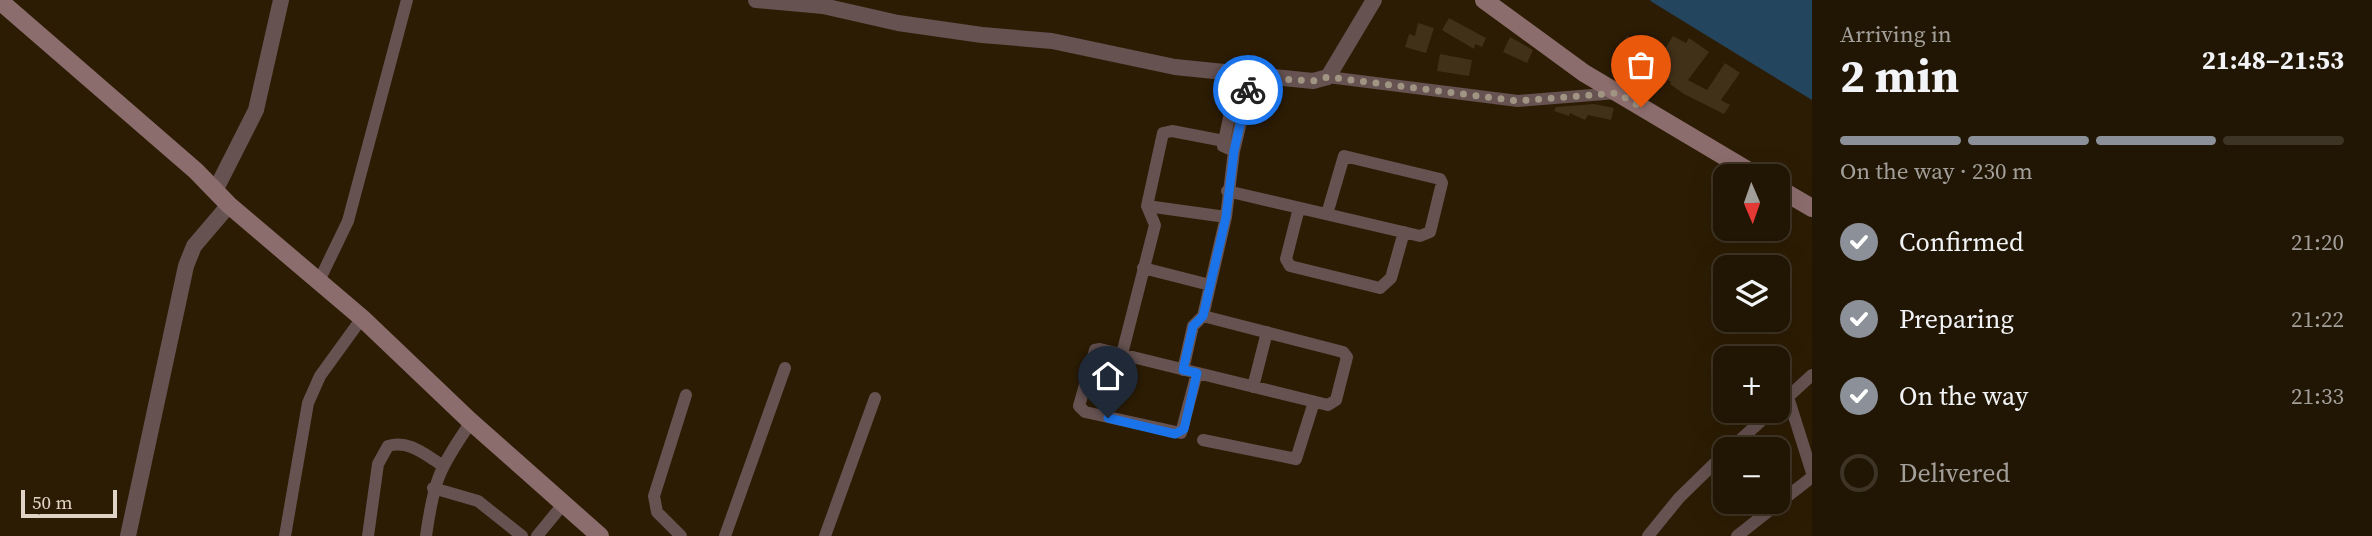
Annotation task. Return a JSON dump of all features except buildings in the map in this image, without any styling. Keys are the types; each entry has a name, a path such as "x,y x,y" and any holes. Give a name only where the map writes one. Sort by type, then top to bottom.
{"main road":[{"path":"1484,0 1584,73 1737,164"},
{"path":"0,1 229,205 362,318 471,422 565,502 600,536"},
{"path":"1790,195 1812,208"}],"street":[{"path":"215,191 256,110 281,0"},
{"path":"319,281 348,221 407,0"},
{"path":"756,0 823,6 898,23 982,35 1052,41 1175,67 1245,76 1313,81 1328,77 1518,101 1617,93"},
{"path":"1328,77 1374,0"},
{"path":"1234,151 1224,149 1224,141 1245,76"},
{"path":"1183,370 1193,326 1203,316 1226,217 1227,191 1245,76"},
{"path":"1122,355 1154,225 1147,206 1163,133 1172,131 1224,141"},
{"path":"1227,191 1420,236 1430,232 1442,187 1440,179 1344,156 1327,214"},
{"path":"128,536 186,266 194,246 229,205"},
{"path":"1147,206 1226,217"},
{"path":"1299,208 1286,260 1290,266 1380,288 1391,278 1404,232"},
{"path":"1143,268 1210,285"},
{"path":"1197,373 1181,433 1082,411 1079,405 1093,353 1100,349 1122,355 1197,373 1314,402 1333,404 1346,354 1203,316"},
{"path":"285,536 308,402 320,376 362,318"},
{"path":"1253,387 1267,332"},
{"path":"725,536 785,368"},
{"path":"1790,395 1812,375"},
{"path":"681,536 657,512 654,496 686,395"},
{"path":"825,536 875,398"},
{"path":"1203,440 1296,458 1314,402"},
{"path":"1737,536 1812,475 1790,419"},
{"path":"426,536 433,488 442,465 471,422"},
{"path":"1743,437 1758,423"},
{"path":"368,536 378,464 388,446 400,443 411,446 442,465"},
{"path":"1648,536 1692,484 1713,464"},
{"path":"433,488 478,502 522,536"},
{"path":"537,536 565,502"}],"water":[{"path":"1650,0 1812,0 1812,100 1652,2"}],"way so far":[{"path":"1248,90 1252,77 1313,81 1328,77 1518,101 1617,93 1641,107"}],"route":[{"path":"1108,418 1175,434 1184,429 1197,373 1183,370 1193,326 1203,316 1226,217 1227,191 1248,90"}]}
